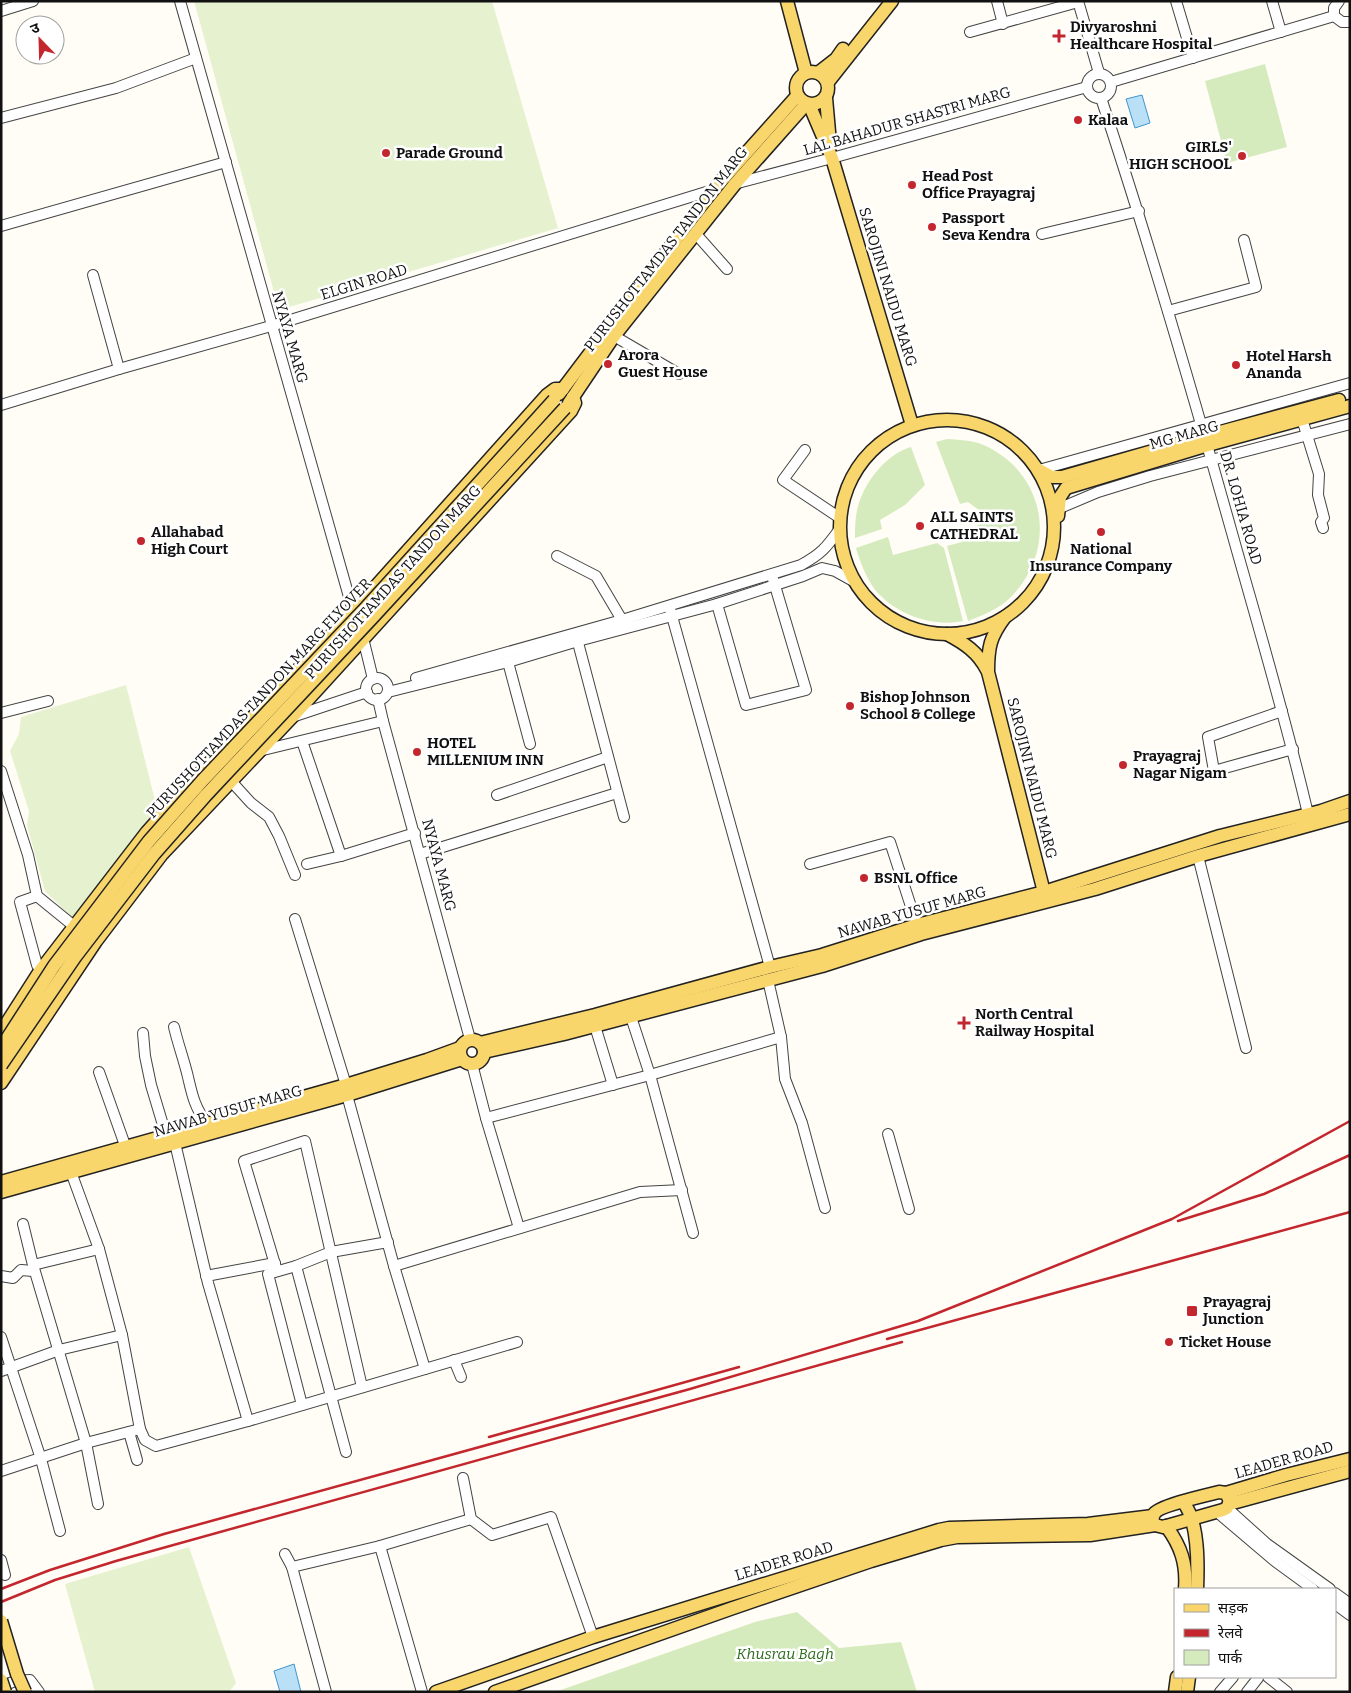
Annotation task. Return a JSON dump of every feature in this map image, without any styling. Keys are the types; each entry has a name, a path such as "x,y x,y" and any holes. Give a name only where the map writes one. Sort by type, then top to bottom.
{"main road":[{"path":"787,1 812,73"},
{"path":"812,73 824,77 828,82 829,88 826,98 817,104 804,101 796,87 800,77 812,73 836,59 881,1"},
{"path":"828,82 892,1"},
{"name":"SAROJINI NAIDU MARG","path":"826,98 832,158"},
{"name":"SAROJINI NAIDU MARG","path":"804,101 832,158 912,425"},
{"name":"PURUSHOTTAMDAS TANDON MARG","path":"568,393 804,101"},
{"name":"PURUSHOTTAMDAS TANDON MARG","path":"568,393 714,190 804,101"},
{"name":"PURUSHOTTAMDAS TANDON MARG","path":"1,1032 40,972 147,832 213,758 352,612 546,395 555,389 568,393 575,404 571,411 292,717 162,854 96,941 1,1083"},
{"name":"PURUSHOTTAMDAS TANDON MARG FLYOVER","path":"1,1048 54,966 148,841 363,611 554,400 568,393"},
{"name":"PURUSHOTTAMDAS TANDON MARG FLYOVER","path":"1,1065 75,957 154,854 206,795 379,611 565,408 568,393"},
{"name":"MG MARG","path":"1039,470 1052,476 1062,477 1205,435 1350,398"},
{"name":"MG MARG","path":"1007,615 1024,601 1035,588 1044,572 1051,556 1060,508 1060,497 1066,488 1205,435 1302,419 1350,406"},
{"path":"1007,615 975,630 946,634 919,630 893,619 865,599 853,581 840,547 839,524 843,500 857,468 881,442 896,432 912,425 948,419 966,421 1000,433 1015,443 1028,456 1039,470 1050,494 1056,525"},
{"path":"988,672 988,653 992,637 1007,615"},
{"path":"946,634 958,640 981,658 988,672"},
{"name":"SAROJINI NAIDU MARG","path":"988,672 1045,897"},
{"name":"NAWAB YUSUF MARG","path":"478,1045 770,967 822,955 917,925 1045,897 1220,836 1308,814 1350,801"},
{"name":"NAWAB YUSUF MARG","path":"478,1045 595,1026 632,1017 830,964 921,934 1045,897 1350,814"},
{"path":"464,1042 478,1045 482,1058 478,1062 465,1057 464,1042"},
{"name":"NAWAB YUSUF MARG","path":"1,1192 72,1172 173,1138 465,1057"},
{"name":"NAWAB YUSUF MARG","path":"1,1182 126,1148 173,1138 207,1123 346,1090"},
{"name":"LEADER ROAD","path":"1225,1504 1286,1475 1350,1459"},
{"name":"LEADER ROAD","path":"1225,1504 1350,1471"},
{"path":"1186,1588 1185,1564 1182,1552 1176,1540 1158,1523 1158,1510 1219,1492 1225,1504"},
{"path":"1208,1495 1208,1502 1211,1508 1225,1504"},
{"path":"1183,1502 1192,1519 1197,1554 1196,1588"},
{"path":"1158,1523 1192,1519 1225,1504"},
{"name":"LEADER ROAD","path":"495,1692 871,1561 926,1540 949,1528 1158,1523"},
{"name":"LEADER ROAD","path":"436,1692 593,1637 926,1540"},
{"path":"1,1621 17,1674 25,1692"},
{"path":"1175,1692 1176,1678"},
{"path":"1187,1692 1189,1678"},
{"path":"1,1680 5,1692"}],"street":[{"path":"1,11 33,1"},
{"name":"NYAYA MARG","path":"180,1 271,326 321,495 352,612 364,637 373,679"},
{"path":"997,1 1003,24"},
{"path":"1176,1 1193,58"},
{"path":"1272,1 1281,32"},
{"path":"1334,16 1334,8 1339,1"},
{"path":"970,32 1078,2 1099,74"},
{"path":"1111,82 1334,16"},
{"path":"1334,16 1342,22 1349,24"},
{"path":"1,118 116,88 196,58"},
{"path":"1099,74 1106,75 1111,82 1111,90 1106,97 1101,98 1093,97 1087,87 1087,83 1092,76 1099,74"},
{"name":"LAL BAHADUR SHASTRI MARG","path":"735,184 1087,87"},
{"name":"DR. LOHIA ROAD","path":"1101,98 1139,211 1205,435 1293,749 1308,814"},
{"path":"1,226 226,162"},
{"name":"ELGIN ROAD","path":"2,404 271,326 735,184"},
{"path":"1042,234 1139,211"},
{"path":"696,234 727,269"},
{"path":"1168,311 1256,287 1244,240"},
{"path":"93,275 119,369"},
{"path":"614,336 679,374"},
{"path":"1205,435 1350,383"},
{"path":"1302,419 1319,474 1318,495 1324,518 1321,522 1323,528"},
{"path":"1060,508 1106,489 1350,424"},
{"path":"387,689 670,610 801,564 817,556 824,551 839,524 784,480 805,450"},
{"path":"557,556 596,576 622,620"},
{"path":"387,689 508,662 622,620 670,610 717,604 775,586 822,568 835,571 853,581"},
{"path":"717,604 746,705 806,690 772,574"},
{"path":"670,610 770,967"},
{"path":"577,637 624,817"},
{"path":"508,662 530,744"},
{"path":"373,679 380,679 387,689 384,697 378,700 370,697 367,692 368,684 373,679"},
{"path":"292,717 367,692"},
{"name":"NYAYA MARG","path":"378,700 420,854 478,1045"},
{"path":"1,713 48,701"},
{"path":"1282,711 1208,737 1214,771 1293,749"},
{"path":"260,751 383,721"},
{"path":"302,741 341,856"},
{"path":"496,796 608,757"},
{"path":"1,770 28,856 37,896 75,927 96,941"},
{"path":"231,781 251,803 268,817 279,836 295,875"},
{"path":"420,854 617,793"},
{"path":"307,864 341,856 415,833"},
{"path":"810,864 890,842 917,925"},
{"path":"1198,856 1246,1048"},
{"path":"37,896 20,902 40,972 59,996"},
{"path":"295,919 346,1090 394,1266 425,1369"},
{"path":"768,980 781,1037 785,1079 802,1123 825,1208"},
{"path":"632,1017 650,1075 693,1233"},
{"path":"595,1026 613,1085"},
{"path":"174,1027 190,1091 199,1114 207,1123"},
{"path":"143,1033 145,1056 151,1085 163,1125 173,1138 206,1276 248,1421"},
{"path":"486,1118 650,1075 781,1037"},
{"path":"465,1057 486,1118 519,1228"},
{"path":"99,1072 126,1148"},
{"path":"888,1134 909,1208"},
{"path":"276,1267 244,1161 305,1141 362,1388"},
{"path":"72,1172 99,1248 122,1335 140,1429 145,1440 156,1446 517,1342"},
{"path":"394,1266 640,1192 682,1190"},
{"path":"23,1224 33,1265 86,1443 98,1504"},
{"path":"206,1276 296,1266 331,1252 388,1242"},
{"path":"33,1265 99,1248"},
{"path":"1,1276 13,1278 21,1270 33,1271 33,1265"},
{"path":"296,1266 346,1452"},
{"path":"276,1267 268,1274 302,1405"},
{"path":"1,1370 13,1368 59,1350 122,1335"},
{"path":"1,1337 13,1368 41,1459 60,1531"},
{"path":"454,1360 461,1376"},
{"path":"1,1471 86,1443 140,1429"},
{"path":"129,1432 137,1460"},
{"path":"463,1478 472,1520 492,1535 551,1516 593,1637"},
{"path":"1225,1504 1276,1562 1312,1588"},
{"path":"1225,1504 1267,1544 1329,1588"},
{"path":"292,1567 380,1546 472,1520"},
{"path":"380,1546 422,1692"},
{"path":"285,1554 292,1567 326,1692"},
{"path":"1,1560 5,1575"},
{"path":"1336,1594 1350,1604"},
{"path":"1336,1605 1350,1615"},
{"path":"1220,1692 1232,1678"},
{"path":"1248,1692 1259,1678"},
{"path":"1262,1678 1287,1692"},
{"path":"1,1688 8,1683 30,1680 39,1692"}],"green space":[{"name":"Parade Ground","path":"194,1 492,1 558,228 279,310"},
{"path":"1265,64 1287,147 1227,163 1205,81"},
{"path":"947,439 978,443 1008,460 1023,476 1033,495 1039,516 1039,537 1035,558 1026,578 1011,597 1001,605 968,621 947,546 962,542 964,534 974,531 981,520 979,510 968,502 960,504 936,442"},
{"path":"911,447 925,485 905,505 880,520 882,529 855,538 858,507 867,485 886,461 902,450"},
{"path":"888,537 893,555 937,543 944,548 963,621 951,623 926,620 902,611 881,596 873,587 856,548"},
{"path":"126,685 160,820 80,926 45,891 27,825 29,811 10,751 19,734 21,717"},
{"path":"189,1547 236,1683 229,1692 95,1692 65,1584"},
{"name":"Khusrau Bagh","path":"797,1612 839,1648 901,1642 917,1692 555,1692 755,1622"}],"water":[{"path":"1142,95 1150,123 1135,128 1126,99"},
{"path":"294,1664 301,1692 280,1692 274,1671"}],"railway":[{"path":"1,1589 50,1570 164,1534 690,1389 918,1321 1172,1219 1350,1121"},
{"path":"1178,1221 1264,1194 1350,1155"},
{"path":"887,1339 1350,1212"},
{"path":"1,1602 55,1580 116,1561 902,1342"},
{"path":"489,1437 739,1367"}],"place":[{"name":"Divyaroshni Healthcare Hospital","path":"1059,36"},
{"name":"Kalaa","path":"1078,120"},
{"name":"Parade Ground","path":"386,153"},
{"name":"GIRLS' HIGH SCHOOL","path":"1242,156"},
{"name":"Head Post Office Prayagraj","path":"912,185"},
{"name":"Passport Seva Kendra","path":"932,227"},
{"name":"Arora Guest House","path":"608,364"},
{"name":"Hotel Harsh Ananda","path":"1236,365"},
{"name":"ALL SAINTS CATHEDRAL","path":"920,526"},
{"name":"National Insurance Company","path":"1101,532"},
{"name":"Allahabad High Court","path":"141,541"},
{"name":"Bishop Johnson School & College","path":"850,706"},
{"name":"HOTEL MILLENIUM INN","path":"417,752"},
{"name":"Prayagraj Nagar Nigam","path":"1123,765"},
{"name":"BSNL Office","path":"864,878"},
{"name":"North Central Railway Hospital","path":"964,1023"},
{"name":"Prayagraj Junction","path":"1192,1311"},
{"name":"Ticket House","path":"1169,1342"}]}
